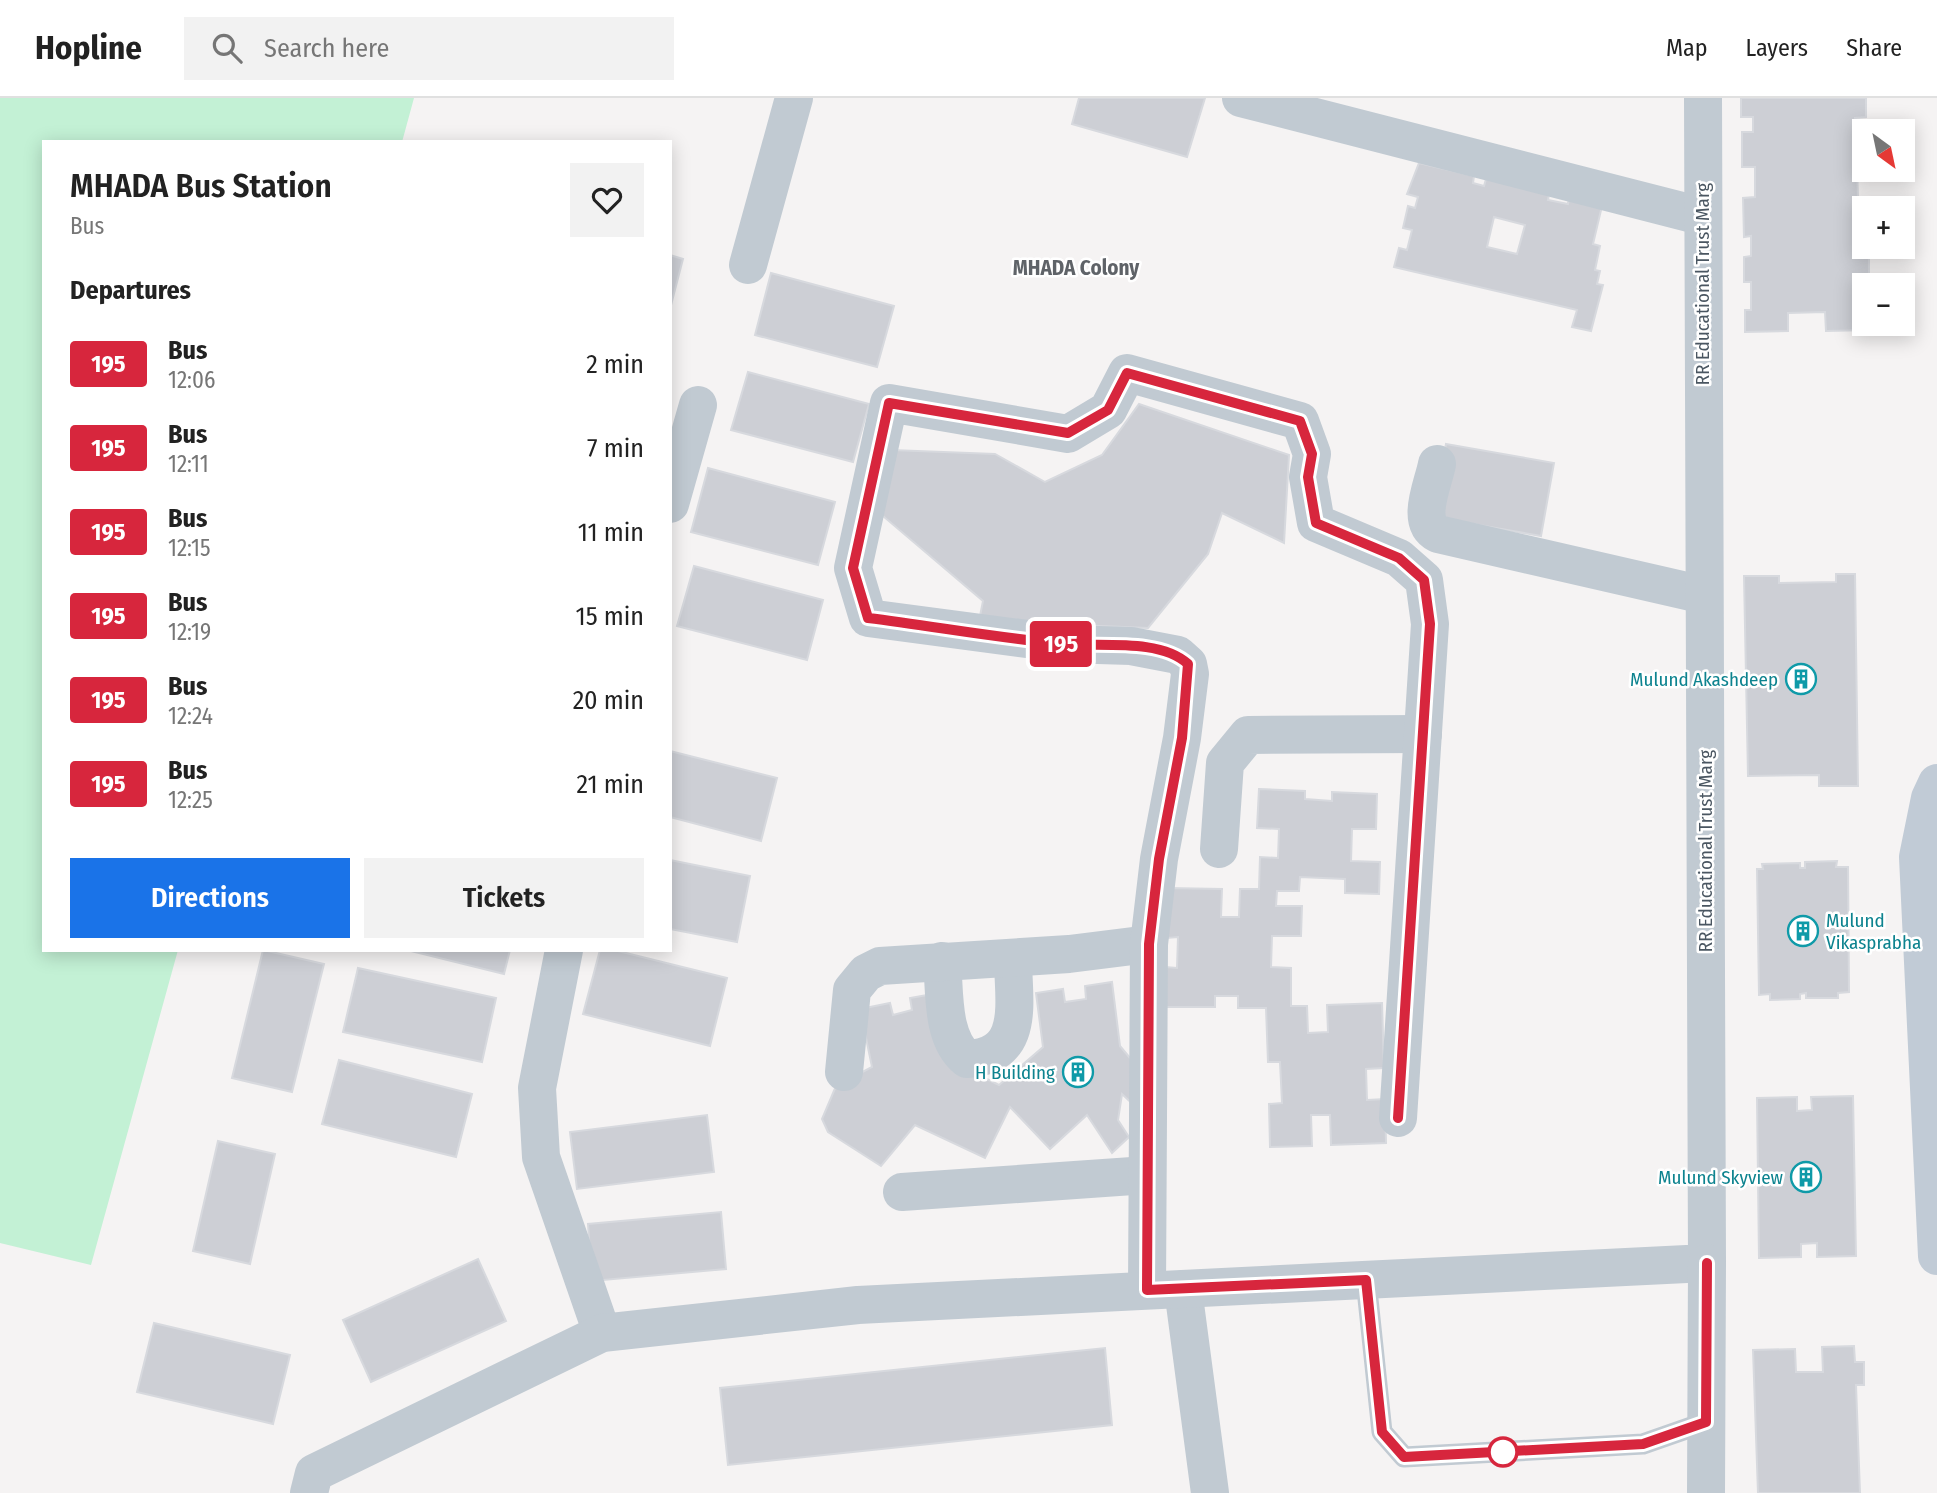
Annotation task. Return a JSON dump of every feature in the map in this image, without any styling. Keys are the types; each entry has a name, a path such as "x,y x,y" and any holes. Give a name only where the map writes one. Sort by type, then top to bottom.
{"street":[{"path":"748,264 794,98"},
{"path":"1241,98 1701,216"},
{"name":"RR Educational Trust Marg","path":"1703,98 1701,216 1706,1493"},
{"path":"1210,1493 1165,1289 1147,1175 1149,944 1159,859 1182,738 1188,664 1178,655 1131,646 1065,644 868,618 853,568 889,403 1068,433 1108,410 1127,373 1300,421 1312,454 1308,477 1316,523 1399,558 1424,580 1430,624 1398,1118"},
{"path":"672,497 698,405"},
{"path":"1437,464 1425,520 1429,529 1438,534 1703,596"},
{"path":"1219,849 1225,763 1248,735 1423,734"},
{"path":"1937,783 1930,798 1918,857 1937,1256"},
{"path":"844,1072 852,990 866,973 880,966 1013,958 1149,944"},
{"path":"564,952 537,1088 541,1157 602,1333"},
{"path":"942,961 951,1038 958,1051 967,1059 983,1058 1001,1049 1014,1029 1013,958"},
{"path":"902,1192 1147,1175"},
{"path":"309,1493 314,1473 602,1333 858,1305 1707,1263"}],"lane":[{"path":"1366,1280 1382,1432 1404,1457 1643,1444 1706,1422"}],"green space":[{"path":"0,98 414,98 403,140 42,140 42,952 177,952 91,1265 0,1243"}],"building":[{"path":"1079,98 1205,98 1187,157 1072,124"},
{"path":"1741,98 1866,98 1866,117 1852,119 1852,182 1858,182 1858,196 1852,196 1852,259 1869,259 1869,273 1852,273 1852,330 1826,331 1825,312 1788,313 1788,331 1745,332 1745,310 1751,310 1751,282 1744,282 1744,257 1751,256 1751,236 1744,237 1743,198 1755,197 1755,167 1742,167 1742,132 1753,132 1753,117 1741,117"},
{"path":"1419,163 1474,176 1473,183 1484,186 1486,179 1549,194 1548,200 1568,204 1569,198 1602,206 1593,244 1600,246 1595,270 1600,271 1597,284 1603,285 1591,331 1572,327 1577,310 1394,267 1399,248 1407,250 1412,230 1403,228 1408,206 1415,208 1418,197 1407,194","holes":["1494,217 1525,225 1517,254 1487,247"]},
{"path":"672,256 683,259 672,301"},
{"path":"771,273 894,306 877,367 755,335"},
{"path":"748,372 869,404 853,462 731,430"},
{"path":"1139,404 1289,455 1284,543 1222,513 1208,554 1148,628 979,621 983,601 877,511 892,450 995,454 1045,482 1102,455"},
{"path":"1446,444 1554,463 1541,536 1433,517"},
{"path":"708,468 835,502 818,565 691,532"},
{"path":"694,566 823,600 807,660 677,626"},
{"name":"Mulund Akashdeep","path":"1836,574 1855,574 1858,786 1819,786 1819,775 1748,776 1744,576 1779,576 1779,583 1836,582"},
{"path":"672,752 777,778 761,841 672,818"},
{"path":"1259,789 1305,791 1305,799 1332,801 1332,792 1377,794 1376,829 1352,829 1351,861 1380,862 1379,894 1345,893 1345,879 1300,877 1299,891 1277,891 1276,906 1302,906 1301,936 1272,936 1271,967 1291,968 1291,1006 1307,1006 1308,1033 1328,1032 1327,1005 1382,1003 1384,1068 1366,1069 1367,1100 1385,1099 1386,1143 1331,1145 1330,1115 1311,1115 1312,1146 1270,1147 1269,1104 1282,1103 1280,1062 1268,1062 1266,1008 1238,1008 1238,996 1215,996 1215,1007 1166,1007 1166,967 1177,968 1178,937 1167,938 1168,888 1222,889 1221,917 1239,917 1240,889 1259,889 1260,857 1278,858 1279,829 1257,828"},
{"path":"672,860 750,876 737,942 672,929"},
{"name":"Mulund Vikasprabha","path":"1837,861 1836,867 1848,867 1849,992 1838,993 1838,998 1806,998 1806,993 1800,994 1800,999 1770,1000 1770,994 1759,995 1757,869 1763,869 1762,864 1800,863 1800,868 1805,868 1805,862"},
{"path":"263,952 324,964 292,1092 232,1078"},
{"path":"415,952 510,952 504,974"},
{"path":"599,952 622,952 727,978 710,1046 583,1014"},
{"path":"358,968 496,998 482,1062 343,1032"},
{"name":"H Building","path":"1112,982 1120,1046 1145,1076 1138,1109 1122,1094 1118,1120 1129,1137 1112,1153 1087,1115 1050,1149 1010,1107 985,1158 915,1125 881,1166 828,1132 822,1119 836,1086 872,1067 860,1009 890,1003 893,1015 912,1010 910,998 933,994 946,1059 999,1085 1043,1047 1036,993 1063,989 1065,1002 1086,999 1085,986"},
{"path":"339,1060 472,1094 456,1157 322,1124"},
{"name":"Mulund Skyview","path":"1853,1096 1856,1256 1817,1257 1817,1243 1801,1244 1801,1257 1759,1258 1757,1098 1797,1097 1797,1111 1812,1110 1811,1097"},
{"path":"707,1115 714,1172 577,1189 570,1132"},
{"path":"218,1141 275,1154 250,1264 193,1251"},
{"path":"721,1212 726,1269 592,1281 588,1224"},
{"path":"478,1259 506,1321 371,1382 343,1320"},
{"path":"154,1323 290,1355 273,1424 137,1392"},
{"path":"1854,1346 1855,1362 1864,1362 1864,1385 1856,1385 1860,1493 1758,1493 1753,1350 1795,1349 1796,1372 1823,1372 1822,1347"},
{"path":"1105,1348 1112,1425 728,1465 720,1388"}],"bus line":[{"name":"195","path":"1398,1118 1430,624 1424,580 1399,558 1316,523 1308,477 1312,454 1300,421 1127,373 1108,410 1068,433 889,403 853,568 868,618 1065,644 1131,646 1178,655 1188,664 1190,674 1182,738 1159,859 1149,944 1147,1290 1366,1280 1382,1432 1404,1457 1643,1444 1706,1422 1707,1263"}],"place":[{"name":"Mulund Akashdeep","path":"1801,679"},
{"name":"Mulund Vikasprabha","path":"1803,931"},
{"name":"H Building","path":"1078,1072"},
{"name":"Mulund Skyview","path":"1806,1177"}],"district":[{"name":"MHADA Colony","path":"1076,268"}]}
